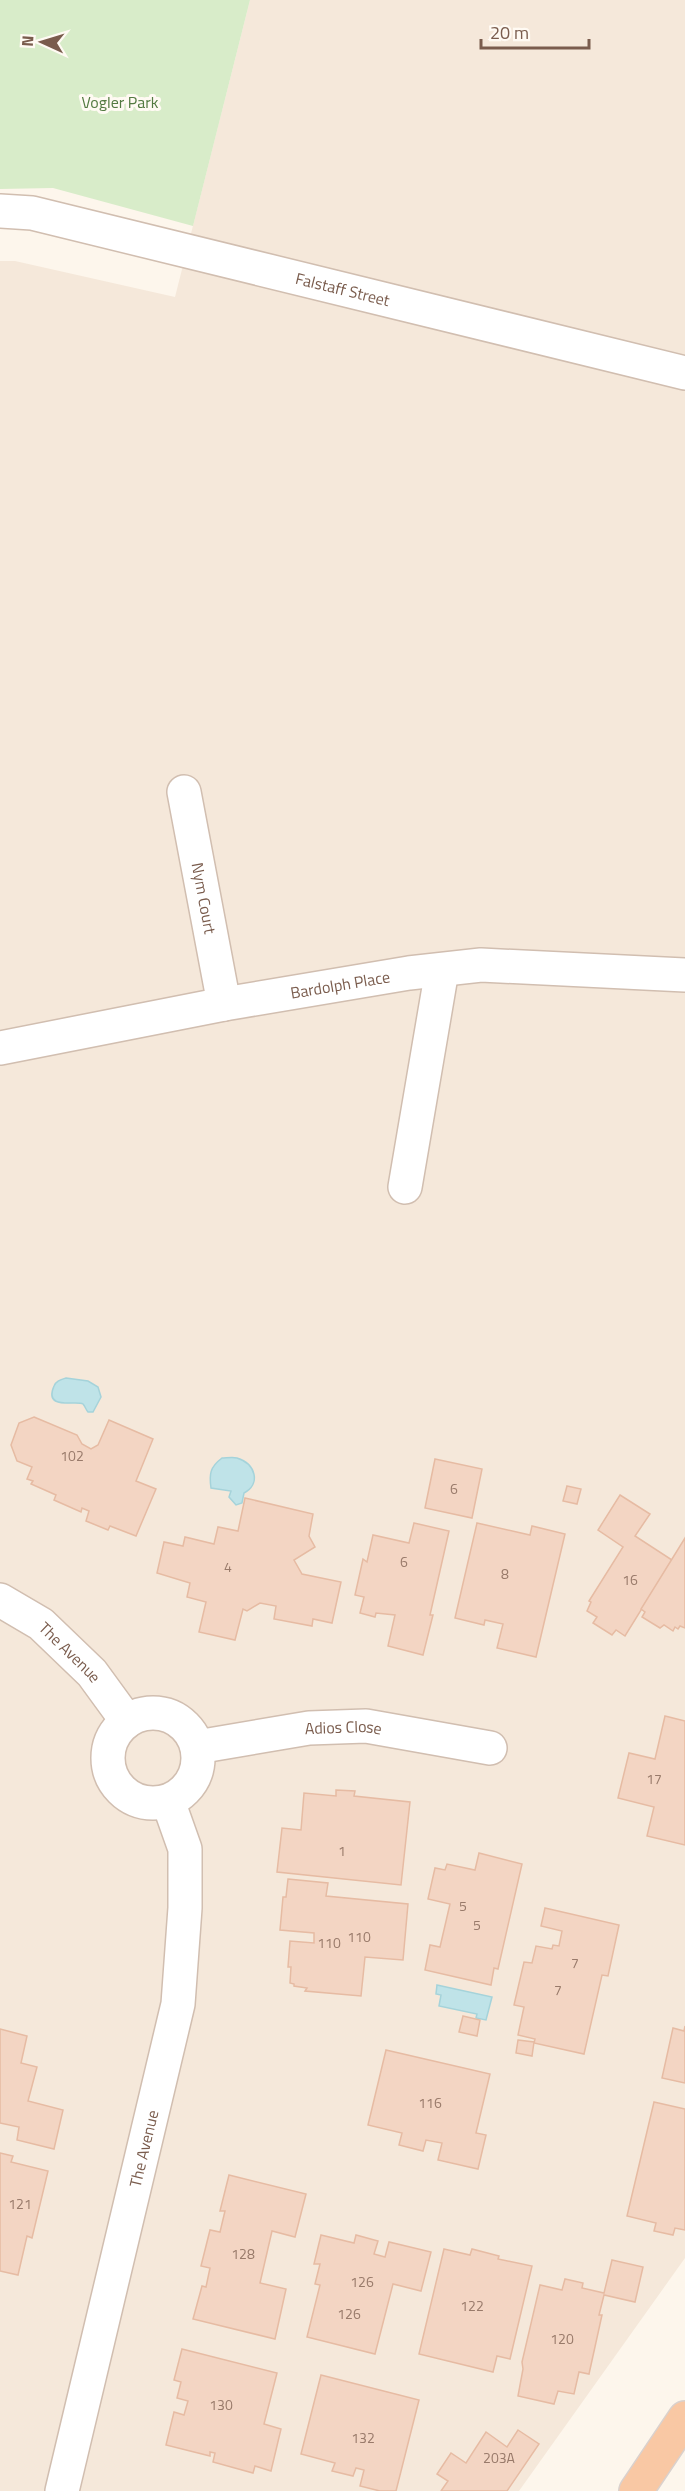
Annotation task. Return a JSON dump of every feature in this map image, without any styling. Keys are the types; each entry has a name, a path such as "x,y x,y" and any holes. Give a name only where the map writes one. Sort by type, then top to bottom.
{"highway":[{"path":"636,2491 685,2418"}],"street":[{"name":"Falstaff Street","path":"0,211 32,213 685,373"},
{"name":"Nym Court","path":"184,792 224,1004"},
{"name":"Bardolph Place","path":"0,1048 224,1004 409,973 481,965 685,975"},
{"path":"405,1187 442,970"},
{"name":"The Avenue","path":"0,1600 41,1624 50,1632 92,1673 127,1721"},
{"path":"155,1712 181,1723 191,1734 197,1747 196,1773 190,1786 180,1795 154,1804 139,1802 127,1796 117,1785 110,1772 108,1758 110,1743 127,1721 140,1714 155,1712"},
{"name":"Adios Close","path":"197,1747 309,1728 366,1726 490,1748"},
{"name":"The Avenue","path":"62,2491 178,2004 185,1908 184,1849 168,1801"}],"shaded area":[{"path":"250,0 685,0 685,2258 519,2491 0,2491 0,261 15,261 175,297"}],"green space":[{"name":"Vogler Park","path":"0,0 250,0 193,226 53,188 0,189"}],"water":[{"path":"66,1378 88,1381 98,1387 101,1397 93,1412 88,1412 80,1403 62,1403 53,1399 55,1384"},
{"path":"222,1458 237,1458 252,1469 253,1485 244,1493 242,1503 236,1505 229,1497 231,1491 211,1488 211,1471"},
{"path":"437,1985 492,1997 486,2020 476,2018 477,2014 439,2006 441,1995 436,1994"}],"building":[{"path":"34,1417 77,1435 82,1444 91,1449 98,1445 109,1420 153,1439 136,1481 156,1489 136,1536 110,1526 108,1530 86,1521 89,1511 82,1508 81,1512 54,1500 56,1495 31,1484 33,1481 27,1479 32,1467 17,1461 11,1445 19,1423"},
{"path":"435,1459 482,1469 472,1518 425,1508"},
{"path":"567,1486 581,1489 577,1504 563,1501"},
{"path":"620,1495 650,1514 635,1536 672,1560 625,1636 616,1630 612,1635 593,1623 597,1617 587,1611 591,1602 589,1601 623,1547 598,1530"},
{"path":"245,1498 313,1514 309,1536 315,1547 294,1560 302,1574 341,1582 332,1623 313,1619 312,1626 274,1619 276,1606 260,1603 247,1611 243,1609 235,1640 199,1632 206,1602 187,1597 190,1583 157,1573 164,1542 183,1546 185,1537 214,1544 218,1527 238,1531"},
{"path":"414,1523 449,1531 423,1655 388,1646 395,1615 376,1613 375,1617 360,1613 364,1597 355,1595 363,1559 367,1562 373,1535 409,1543"},
{"path":"477,1523 530,1535 532,1526 565,1534 536,1657 497,1648 503,1624 485,1620 484,1625 455,1618"},
{"path":"685,1538 685,1628 675,1627 673,1631 664,1625 660,1628 642,1617 645,1612 641,1609"},
{"path":"665,1716 685,1721 685,1845 647,1836 654,1807 618,1798 629,1753 655,1759"},
{"path":"336,1790 355,1791 354,1796 410,1802 401,1885 277,1872 282,1828 301,1830 304,1793 336,1796"},
{"path":"479,1853 522,1864 498,1969 494,1968 491,1985 425,1970 430,1945 440,1947 450,1904 428,1899 435,1868 445,1870 447,1864 475,1870"},
{"path":"288,1879 328,1883 326,1896 408,1904 403,1960 365,1957 361,1996 305,1991 307,1988 294,1986 290,1983 291,1967 288,1967 290,1941 314,1943 314,1933 280,1930 283,1897 286,1897"},
{"path":"545,1908 619,1925 608,1976 602,1975 584,2054 534,2043 535,2039 518,2035 524,2007 514,2005 524,1962 532,1963 536,1946 552,1949 553,1945 559,1946 562,1931 541,1926"},
{"path":"463,2016 480,2020 477,2036 459,2032"},
{"path":"685,2026 685,2083 662,2078 673,2028 684,2031"},
{"path":"0,2029 27,2036 21,2063 37,2067 28,2101 63,2110 54,2149 17,2140 19,2127 0,2123"},
{"path":"518,2040 534,2042 532,2056 516,2053"},
{"path":"386,2050 490,2074 476,2133 486,2135 478,2169 438,2160 442,2143 426,2140 423,2151 399,2145 402,2133 368,2125"},
{"path":"654,2102 685,2109 685,2230 675,2228 673,2235 654,2231 656,2223 627,2216"},
{"path":"0,2153 13,2156 11,2162 48,2171 32,2238 27,2236 18,2275 0,2271"},
{"path":"229,2175 306,2194 295,2237 272,2231 260,2283 286,2289 275,2339 193,2319 202,2286 206,2287 210,2268 201,2266 210,2230 220,2232 225,2211 220,2211"},
{"path":"321,2235 354,2243 356,2235 378,2241 374,2254 385,2257 389,2242 431,2252 421,2291 393,2284 375,2354 307,2337 320,2285 315,2284 320,2264 314,2264"},
{"path":"444,2249 470,2255 472,2249 499,2256 498,2259 532,2266 510,2359 497,2356 493,2372 419,2354"},
{"path":"612,2260 643,2267 635,2302 604,2295 589,2374 579,2372 574,2394 558,2391 554,2404 518,2396 523,2369 522,2362 540,2285 562,2290 565,2279 583,2283 582,2288 604,2293"},
{"path":"182,2349 277,2373 264,2424 281,2429 271,2471 255,2466 253,2473 213,2462 215,2453 210,2452 210,2456 166,2445 174,2412 184,2415 188,2401 177,2398 181,2382 174,2380"},
{"path":"321,2375 419,2400 396,2491 380,2491 360,2486 364,2470 356,2468 353,2476 332,2471 335,2463 301,2454"},
{"path":"518,2430 539,2444 507,2491 441,2491 448,2481 437,2474 451,2453 466,2463 486,2432 507,2447"}]}
